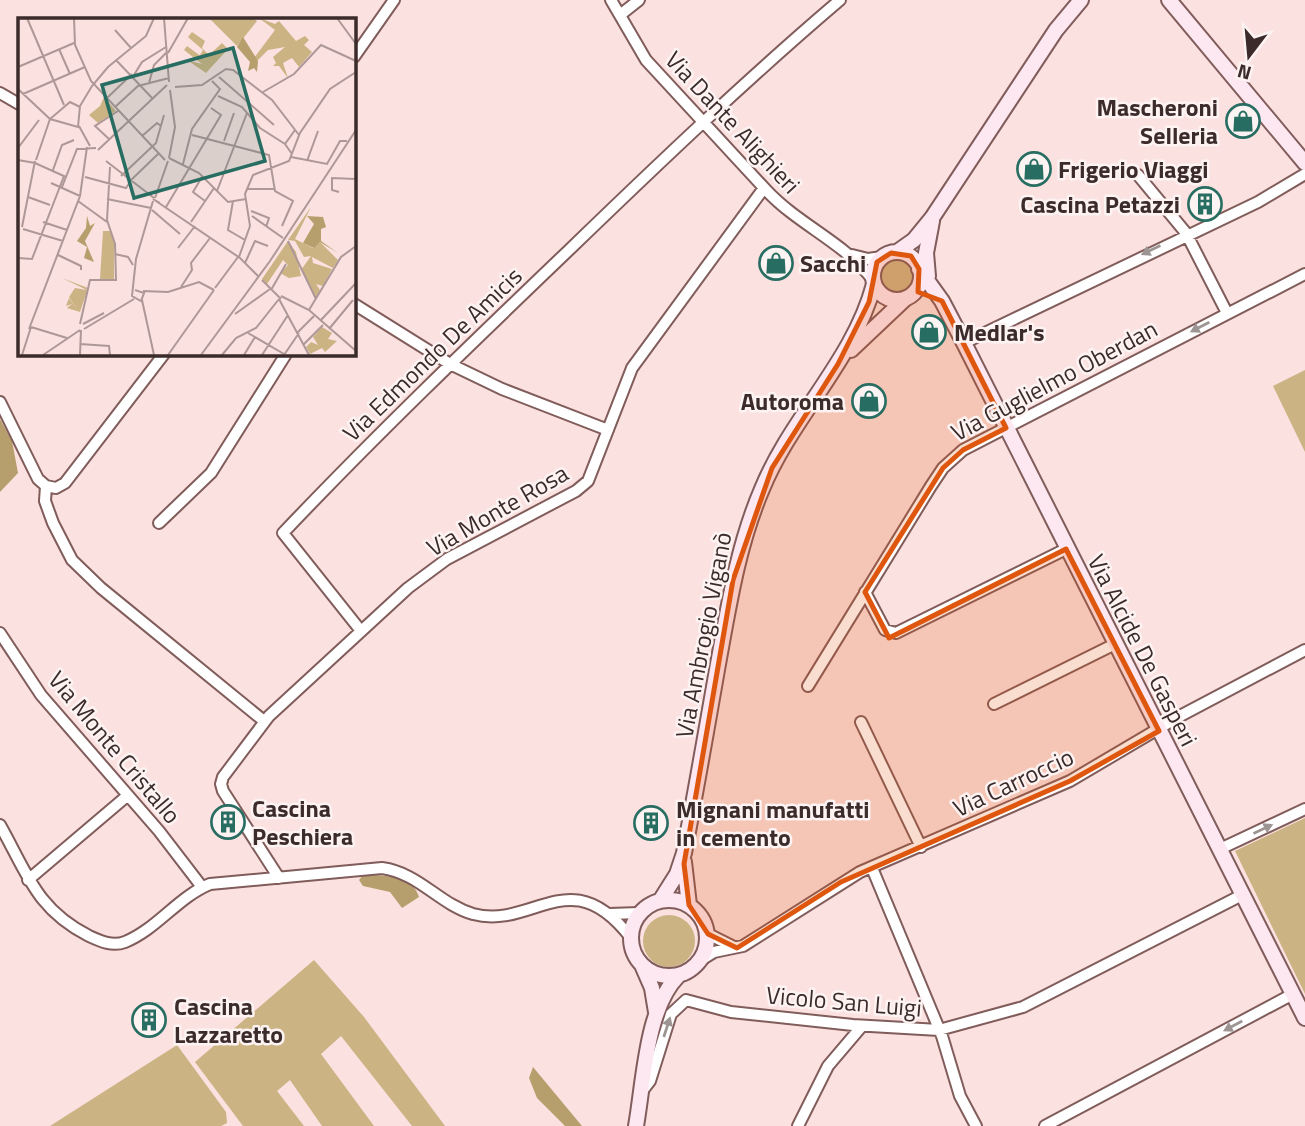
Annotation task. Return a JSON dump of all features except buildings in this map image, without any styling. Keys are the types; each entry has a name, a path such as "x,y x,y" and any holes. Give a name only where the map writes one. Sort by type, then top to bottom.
{"main road":[{"path":"1061,25 1056,24 1072,0"},
{"path":"942,301 927,294 884,296 874,282 874,268 882,257 897,252 914,240 932,219 1061,25 1081,0"},
{"path":"1061,25 1073,18 1087,0"},
{"path":"1169,0 1304,163"},
{"path":"909,296 920,282 919,245 932,219"},
{"path":"931,284 926,263 932,219"},
{"path":"897,252 918,265"},
{"name":"Via Alcide De Gasperi","path":"918,265 942,301 964,343 1305,1018"},
{"name":"Via Ambrogio Viganò","path":"640,913 660,901 677,874 684,853 733,580 744,536 772,468 800,418 838,364 863,318 874,282"},
{"name":"Via Ambrogio Viganò","path":"838,364 909,296"},
{"name":"Via Ambrogio Viganò","path":"684,853 689,905 705,923 708,934"},
{"path":"660,901 670,900 689,905"},
{"path":"640,913 631,938 632,948 652,988 656,1013"},
{"path":"636,1126 656,1013 667,989 678,976 701,960 708,934"},
{"path":"642,965 659,975 678,976"}],"street":[{"path":"355,56 394,0"},
{"name":"Via Dante Alighieri","path":"611,0 646,60 764,188 784,208 846,252 874,282"},
{"path":"620,15 639,0"},
{"name":"Via Edmondo De Amicis","path":"361,631 283,533 450,364 703,121 840,0"},
{"path":"0,93 18,103"},
{"path":"964,343 1186,233 1258,202 1304,163"},
{"path":"1138,175 1186,233 1227,313"},
{"name":"Via Monte Rosa","path":"279,878 221,785 264,722 408,588 440,564 583,486 595,470 632,368 764,188"},
{"name":"Via Dante Alighieri","path":"846,252 868,259 882,257"},
{"name":"Via Guglielmo Oberdan","path":"807,686 943,468 963,450 1305,274"},
{"path":"355,305 450,364 502,389 608,430"},
{"path":"0,402 38,479 46,486 56,488 65,483 163,355"},
{"path":"159,523 212,473 285,355"},
{"path":"46,486 45,501 72,560 101,588 264,722"},
{"path":"866,592 885,629 896,634 1066,549"},
{"name":"Via Monte Cristallo","path":"0,632 41,695 159,831 202,887"},
{"path":"994,704 1115,644"},
{"name":"Via Carroccio","path":"701,960 722,949 737,948 841,882 1070,782 1180,716 1305,650"},
{"path":"861,722 921,847"},
{"path":"28,880 127,796"},
{"path":"1220,849 1305,809"},
{"path":"0,825 28,880 44,904 59,919 101,942 118,944 149,927 202,887 382,868 407,874 475,914 496,915 570,898 603,912 622,916 640,913"},
{"path":"872,868 939,1030 956,1086 976,1126"},
{"name":"Vicolo San Luigi","path":"643,1090 650,1081 668,1021 677,1006 692,1000 731,1012 862,1026 939,1030 1023,1007 1242,895"},
{"path":"603,912 631,938"},
{"path":"708,934 737,948"},
{"path":"1045,1126 1293,994"},
{"path":"798,1126 828,1066 862,1026"}],"highlighted area":[{"path":"891,253 911,256 919,269 918,292 942,301 1006,428 963,450 943,468 865,592 889,638 1066,549 1159,731 1070,781 841,882 737,948 708,934 689,905 684,864 733,580 772,468 838,364 869,302 877,262"}],"shaded area":[{"path":"897,259 909,264 914,276 909,288 897,293 885,288 880,276 885,264"},
{"path":"1305,370 1305,452 1273,386"},
{"path":"0,419 12,441 18,473 0,492"},
{"path":"1305,818 1305,994 1235,851"},
{"path":"363,875 404,880 416,890 419,897 402,908 390,892 363,886 359,880"},
{"path":"669,915 688,922 695,941 688,960 669,967 650,960 643,941 650,922"},
{"path":"314,960 364,1017 445,1126 412,1126 341,1036 321,1054 374,1126 322,1126 290,1080 277,1091 304,1126 243,1126 195,1062"},
{"path":"177,1045 226,1112 227,1123 221,1126 50,1126"},
{"path":"533,1067 582,1126 565,1126 537,1098 529,1078"}],"place":[{"name":"Mascheroni Selleria","path":"1243,121"},
{"name":"Frigerio Viaggi","path":"1034,169"},
{"name":"Cascina Petazzi","path":"1205,204"},
{"name":"Sacchi","path":"776,263"},
{"name":"Medlar's","path":"929,332"},
{"name":"Autoroma","path":"869,401"},
{"name":"Cascina Peschiera","path":"228,822"},
{"name":"Mignani manufatti in cemento","path":"651,823"},
{"name":"Cascina Lazzaretto","path":"149,1020"}]}
